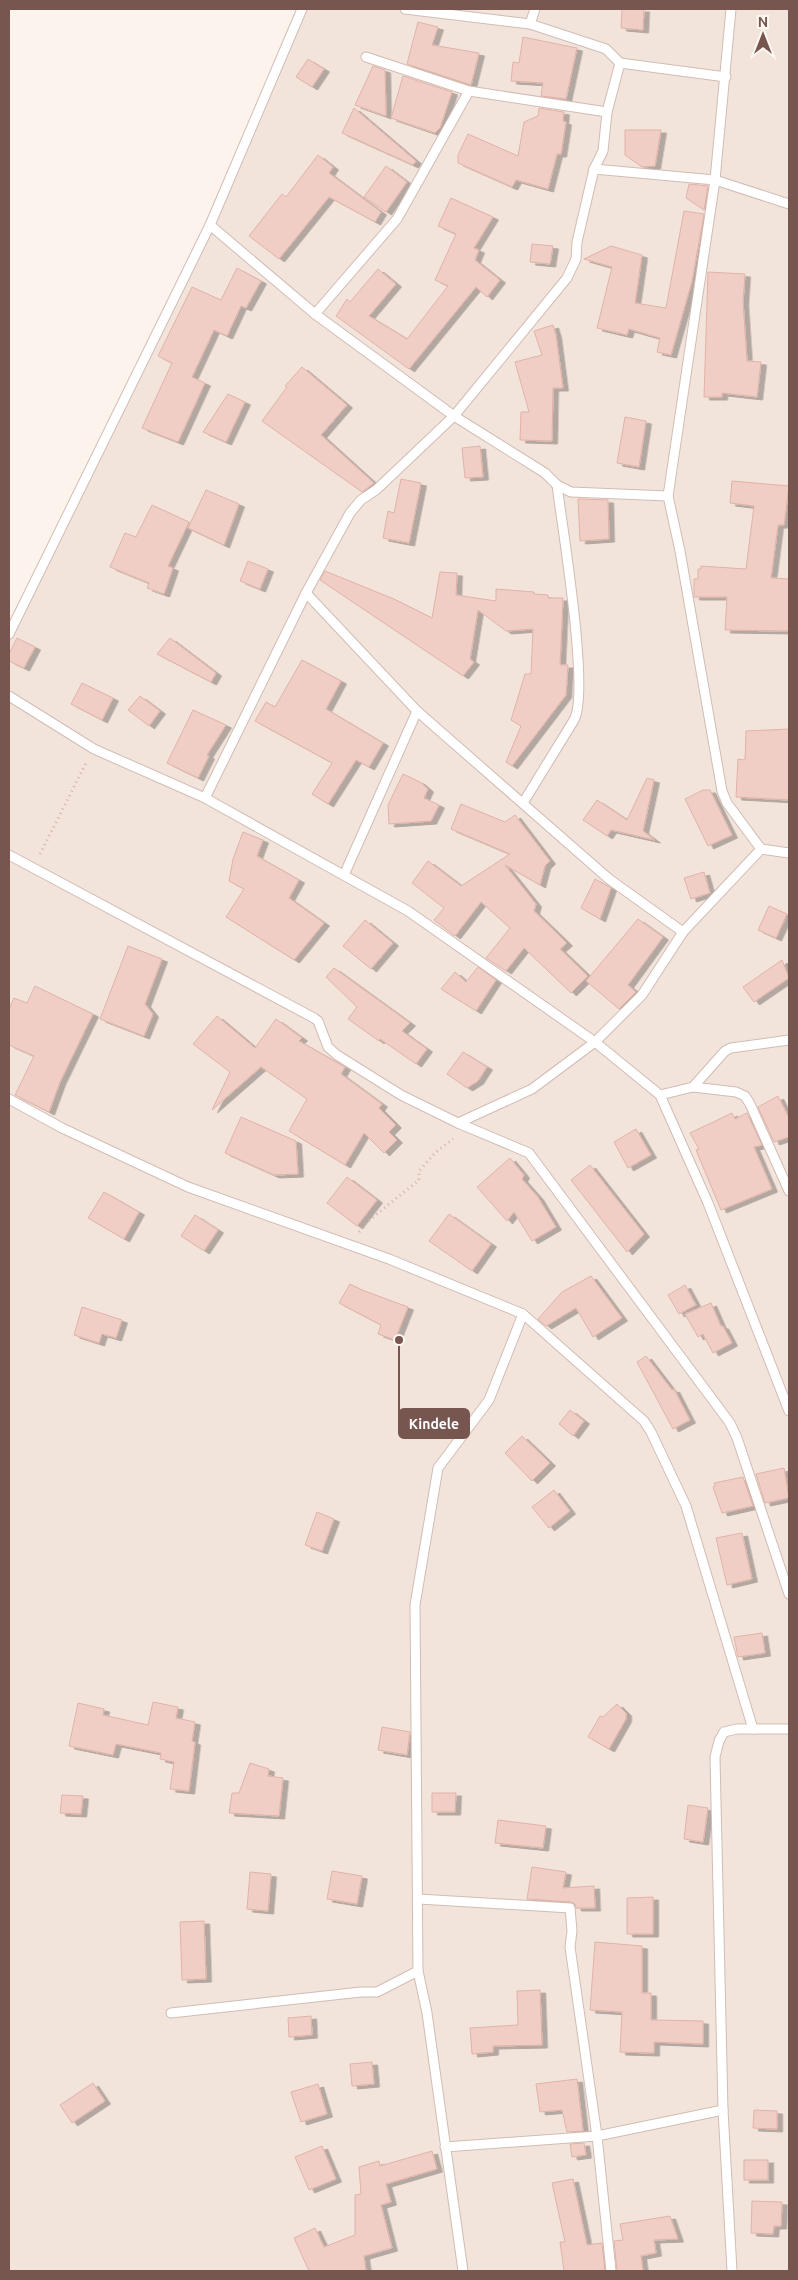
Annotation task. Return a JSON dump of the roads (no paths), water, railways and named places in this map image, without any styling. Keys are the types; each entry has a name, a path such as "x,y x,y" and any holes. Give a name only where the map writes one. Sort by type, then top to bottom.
{"lane":[{"path":"9,634 210,225 302,9"},
{"path":"405,9 530,24 606,49 620,63 726,78"},
{"path":"530,24 535,9"},
{"path":"731,9 715,180 668,496 680,551 722,791 727,803 761,849 789,853"},
{"path":"366,57 469,91 607,112"},
{"path":"204,798 306,593 350,513 361,500 376,490 454,416 567,278 576,259 577,242 594,169 603,151 607,112 620,63"},
{"path":"315,314 397,219 469,91"},
{"path":"594,169 715,180 789,204"},
{"path":"210,225 315,314 454,416 545,473 557,485 571,492 668,496"},
{"path":"523,803 577,715 579,706 575,627 557,485"},
{"path":"306,593 417,711 609,879 683,932"},
{"path":"9,696 94,749 204,798 408,911 595,1042 660,1095 708,1203 789,1411"},
{"path":"344,875 417,711"},
{"path":"458,1124 532,1089 595,1042 642,995 683,932 761,849"},
{"path":"9,855 314,1018 332,1051 401,1095 458,1124 529,1153 730,1423 737,1438 789,1594"},
{"path":"693,1087 725,1051 731,1048 789,1040"},
{"path":"660,1095 693,1087 736,1092 745,1096 789,1191"},
{"path":"9,1099 62,1128 188,1187 398,1262 523,1314 644,1421 652,1432 686,1506 753,1729"},
{"path":"463,2271 427,2013 418,1971 419,1899 414,1617 438,1468 443,1458 489,1400 523,1314"},
{"path":"732,2271 723,2110 715,1757 718,1741 724,1732 737,1729 789,1729"},
{"path":"419,1899 570,1908 572,1931 570,1947 597,2136 611,2271"},
{"path":"171,2013 360,1992 377,1992 418,1971"},
{"path":"446,2147 597,2136 723,2110"}],"place":[{"name":"Kindele","path":"399,1340"}]}
